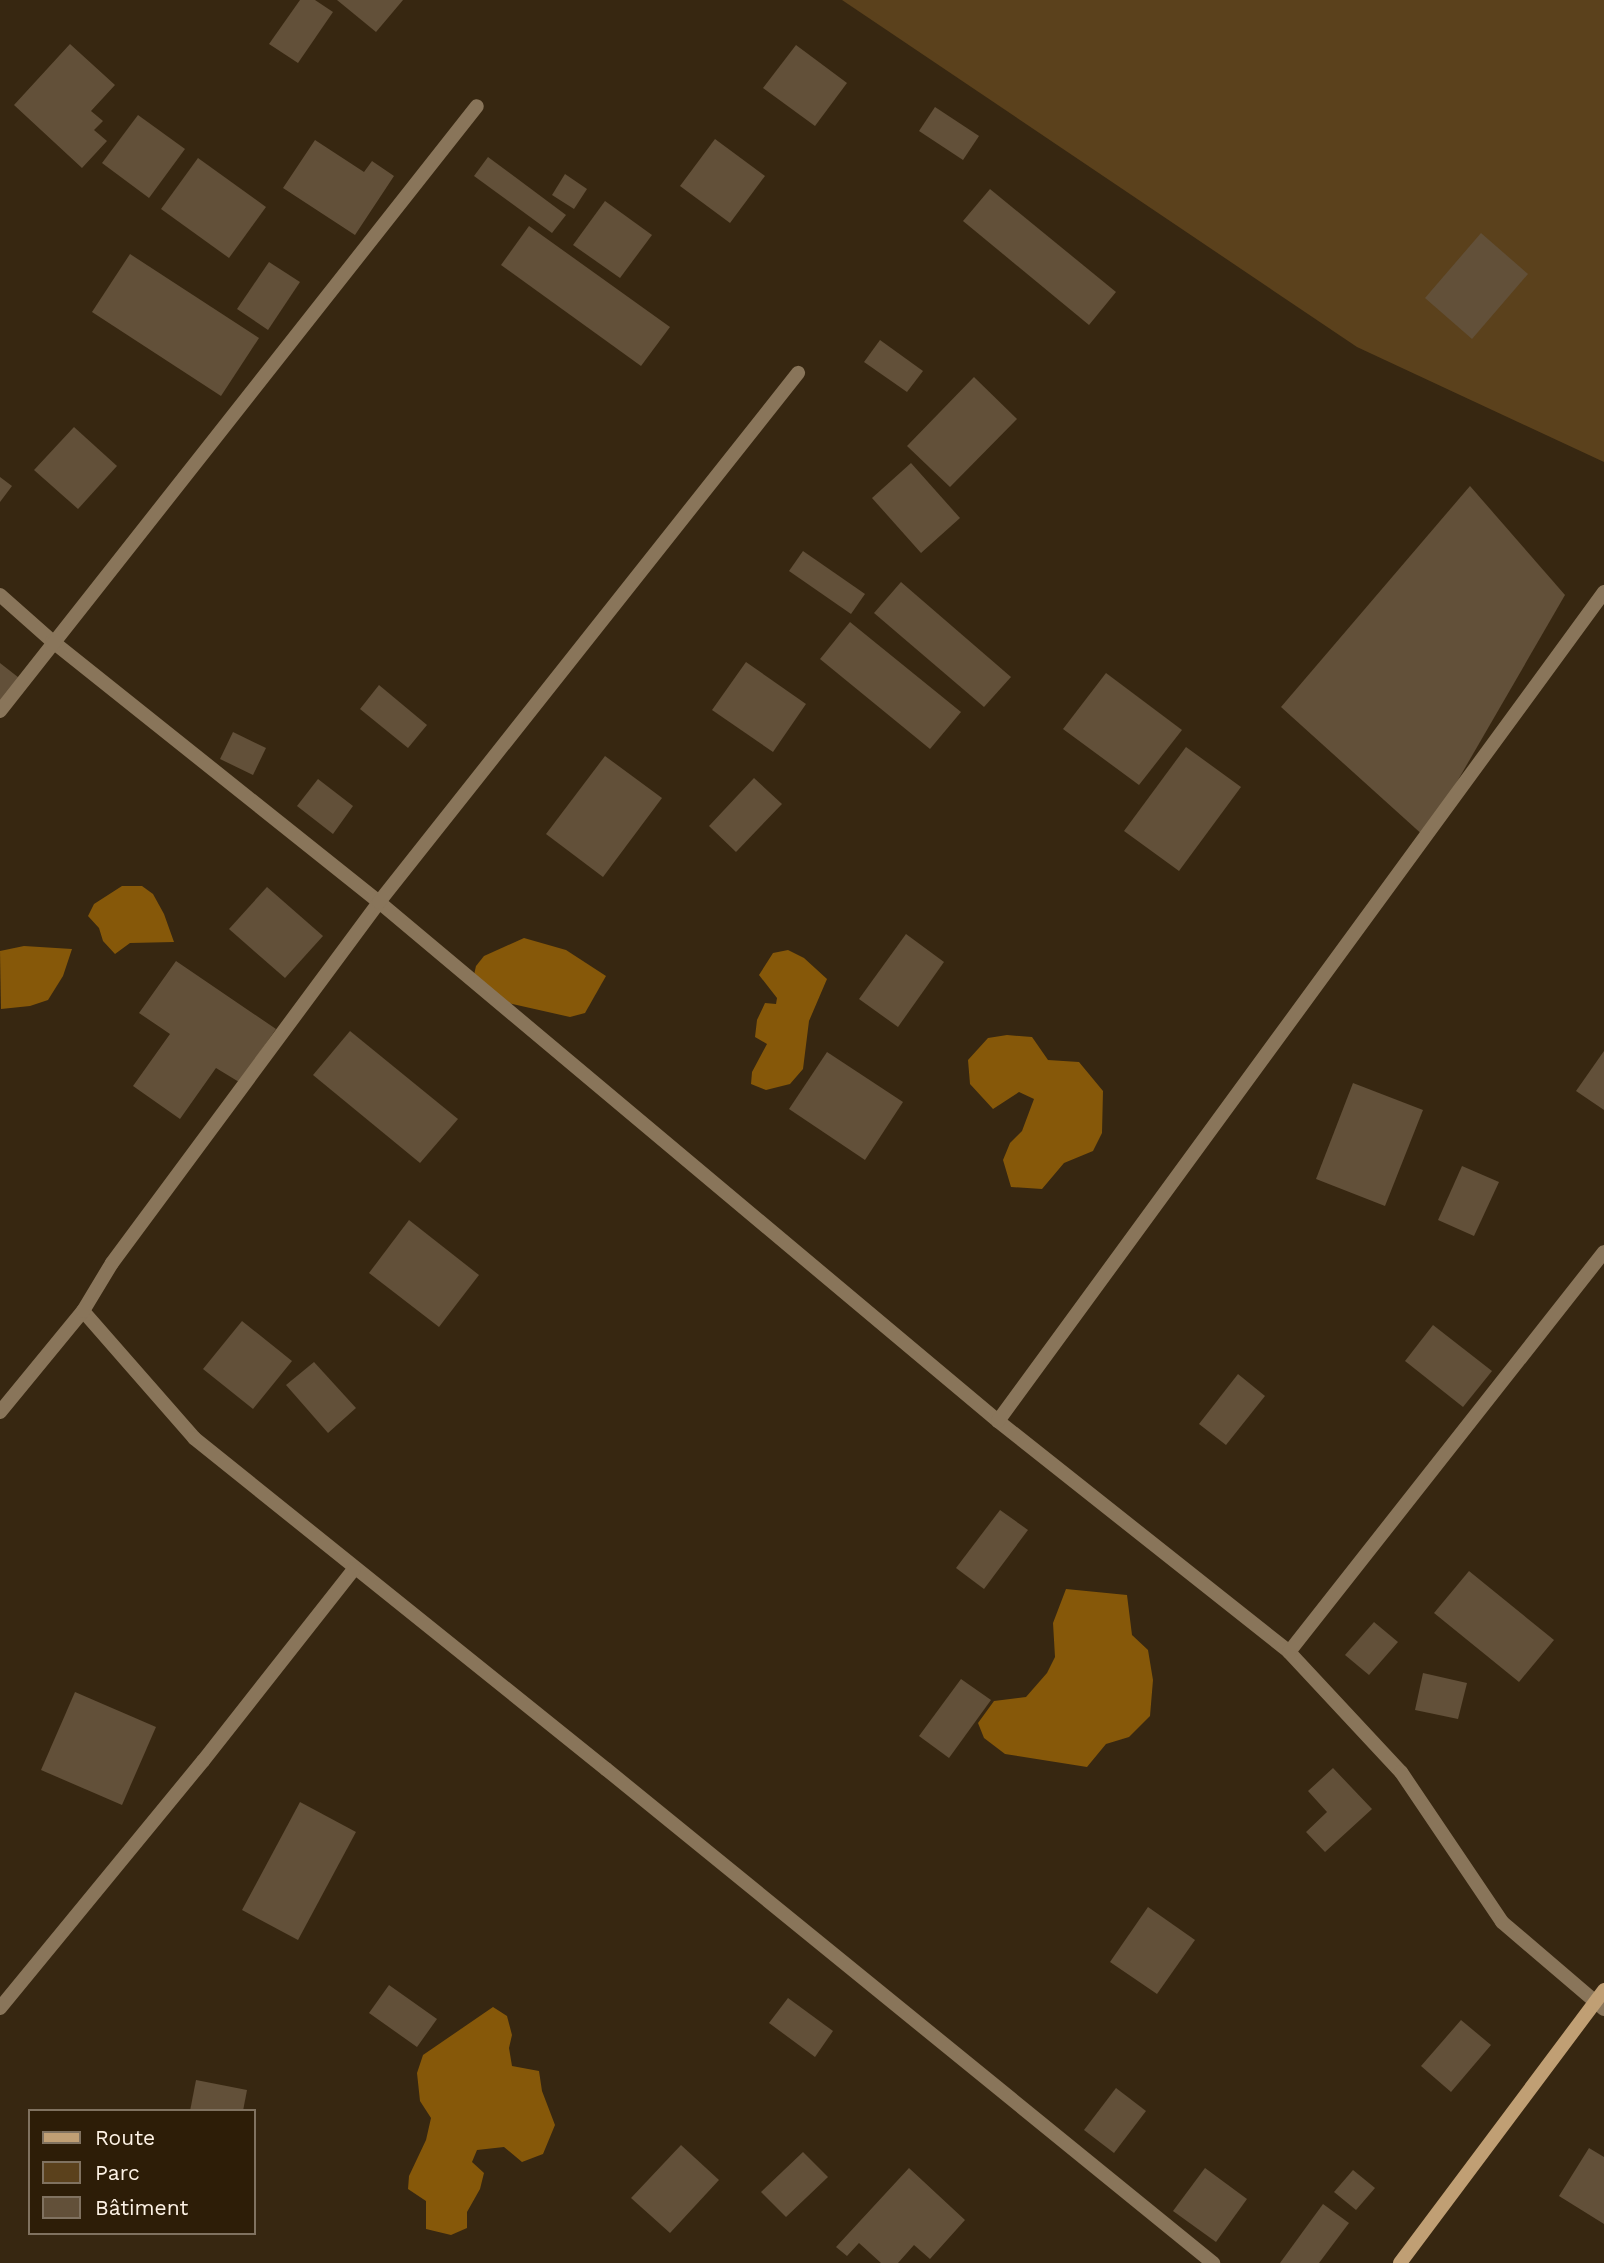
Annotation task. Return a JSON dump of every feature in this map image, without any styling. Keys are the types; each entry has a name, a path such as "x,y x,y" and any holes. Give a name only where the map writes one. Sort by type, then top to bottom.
{"street":[{"path":"0,711 52,641 477,106"},
{"path":"0,1412 83,1311 112,1263 379,902 798,373"},
{"path":"998,1421 1604,592"},
{"path":"0,595 52,641 379,902 998,1421 1289,1651 1401,1772 1502,1922 1599,2006"},
{"path":"1289,1651 1604,1251"},
{"path":"83,1311 194,1438 1213,2263"},
{"path":"0,2008 203,1762 354,1569"},
{"path":"1400,2263 1599,2006 1604,1990"}],"green space":[{"path":"842,0 1604,0 1604,462 1357,347"}],"shaded area":[{"path":"122,886 142,886 153,894 174,942 130,943 115,954 103,941 99,928 88,916 94,904"},
{"path":"524,938 566,950 606,976 585,1013 570,1017 508,1003 474,975 476,966 484,956"},
{"path":"24,946 72,949 63,976 48,1000 30,1006 1,1009 0,951"},
{"path":"788,950 804,958 827,979 809,1021 803,1069 790,1084 766,1090 751,1084 752,1072 767,1044 755,1037 757,1020 765,1003 776,1004 777,998 759,975 773,953"},
{"path":"1007,1035 1032,1037 1048,1060 1079,1062 1103,1091 1102,1133 1093,1151 1064,1163 1042,1189 1011,1187 1003,1160 1010,1143 1022,1131 1034,1099 1019,1092 993,1109 970,1084 968,1060 988,1038"},
{"path":"1066,1589 1127,1595 1132,1635 1148,1650 1153,1680 1150,1716 1129,1737 1106,1744 1087,1767 1005,1754 984,1738 978,1723 994,1701 1026,1697 1047,1673 1055,1657 1053,1623"},
{"path":"493,2007 507,2016 512,2035 509,2048 512,2066 539,2071 542,2091 555,2125 543,2154 522,2162 504,2147 477,2150 472,2162 484,2173 480,2189 467,2212 467,2228 451,2235 426,2229 426,2201 408,2189 409,2176 426,2140 431,2118 420,2101 417,2073 423,2055"}],"building":[{"path":"300,0 315,0 333,12 298,63 269,44"},
{"path":"337,0 403,0 376,32"},
{"path":"70,44 115,85 91,111 103,121 94,130 107,141 82,168 14,105"},
{"path":"796,45 847,83 815,126 763,88"},
{"path":"935,107 979,136 963,160 919,131"},
{"path":"138,115 185,149 149,198 102,163"},
{"path":"715,139 765,176 730,223 680,186"},
{"path":"315,140 364,172 372,161 394,176 355,235 283,188"},
{"path":"488,157 566,215 552,233 474,176"},
{"path":"198,158 266,207 229,258 161,209"},
{"path":"565,174 587,189 574,209 552,195"},
{"path":"990,189 1116,292 1089,325 963,221"},
{"path":"605,201 652,235 620,278 573,245"},
{"path":"529,226 670,327 641,366 501,265"},
{"path":"1481,233 1528,274 1472,339 1425,298"},
{"path":"130,254 259,338 221,396 92,312"},
{"path":"269,262 300,282 268,330 237,309"},
{"path":"880,340 923,371 907,392 864,362"},
{"path":"974,377 1017,419 950,487 907,446"},
{"path":"74,427 117,466 78,509 34,470"},
{"path":"911,463 960,518 921,553 872,498"},
{"path":"0,477 12,486 0,502"},
{"path":"1470,486 1565,595 1425,837 1281,707"},
{"path":"803,551 865,594 851,614 789,571"},
{"path":"901,582 1011,677 984,707 874,613"},
{"path":"850,622 961,712 930,749 820,659"},
{"path":"746,662 806,704 773,752 712,710"},
{"path":"0,663 23,681 0,710"},
{"path":"1106,673 1182,730 1139,785 1063,729"},
{"path":"379,685 427,725 408,748 360,709"},
{"path":"233,732 266,748 253,775 220,759"},
{"path":"1186,747 1241,787 1179,871 1124,831"},
{"path":"605,756 662,798 603,877 546,834"},
{"path":"754,778 782,804 736,852 709,826"},
{"path":"318,779 353,806 333,834 297,806"},
{"path":"267,887 323,936 285,978 229,929"},
{"path":"906,934 944,962 898,1027 859,999"},
{"path":"176,961 276,1029 239,1082 216,1068 180,1119 133,1086 170,1034 139,1013"},
{"path":"350,1031 458,1119 420,1163 313,1075"},
{"path":"1604,1051 1604,1110 1576,1091"},
{"path":"827,1052 903,1102 865,1160 789,1109"},
{"path":"1353,1083 1423,1110 1385,1206 1316,1179"},
{"path":"1462,1166 1499,1182 1474,1236 1438,1220"},
{"path":"409,1220 479,1275 439,1327 369,1273"},
{"path":"242,1321 292,1361 253,1409 203,1369"},
{"path":"1433,1325 1492,1371 1463,1407 1405,1361"},
{"path":"314,1362 356,1408 328,1433 286,1385"},
{"path":"1238,1374 1265,1396 1226,1445 1199,1424"},
{"path":"1000,1510 1028,1530 984,1589 956,1568"},
{"path":"1469,1571 1554,1640 1519,1682 1434,1613"},
{"path":"1374,1622 1398,1642 1369,1675 1345,1655"},
{"path":"1423,1673 1467,1683 1458,1719 1415,1710"},
{"path":"961,1679 991,1700 949,1758 919,1736"},
{"path":"75,1692 156,1727 122,1805 41,1770"},
{"path":"1333,1768 1372,1809 1325,1852 1306,1832 1327,1812 1308,1791"},
{"path":"300,1802 356,1832 298,1940 242,1910"},
{"path":"1148,1907 1195,1940 1157,1994 1110,1962"},
{"path":"389,1985 437,2019 417,2047 369,2013"},
{"path":"788,1998 833,2031 815,2057 769,2023"},
{"path":"1461,2020 1491,2045 1451,2092 1421,2066"},
{"path":"196,2080 247,2090 243,2109 190,2109"},
{"path":"1116,2088 1146,2111 1114,2153 1084,2130"},
{"path":"681,2145 719,2180 670,2233 631,2198"},
{"path":"1589,2148 1604,2157 1604,2224 1559,2196"},
{"path":"803,2152 828,2177 786,2217 761,2192"},
{"path":"909,2168 965,2220 930,2259 914,2245 898,2263 881,2263 859,2243 847,2256 836,2247"},
{"path":"1205,2168 1247,2199 1216,2242 1173,2211"},
{"path":"1353,2170 1375,2188 1356,2210 1334,2192"},
{"path":"1323,2204 1349,2223 1319,2263 1280,2263"}]}
